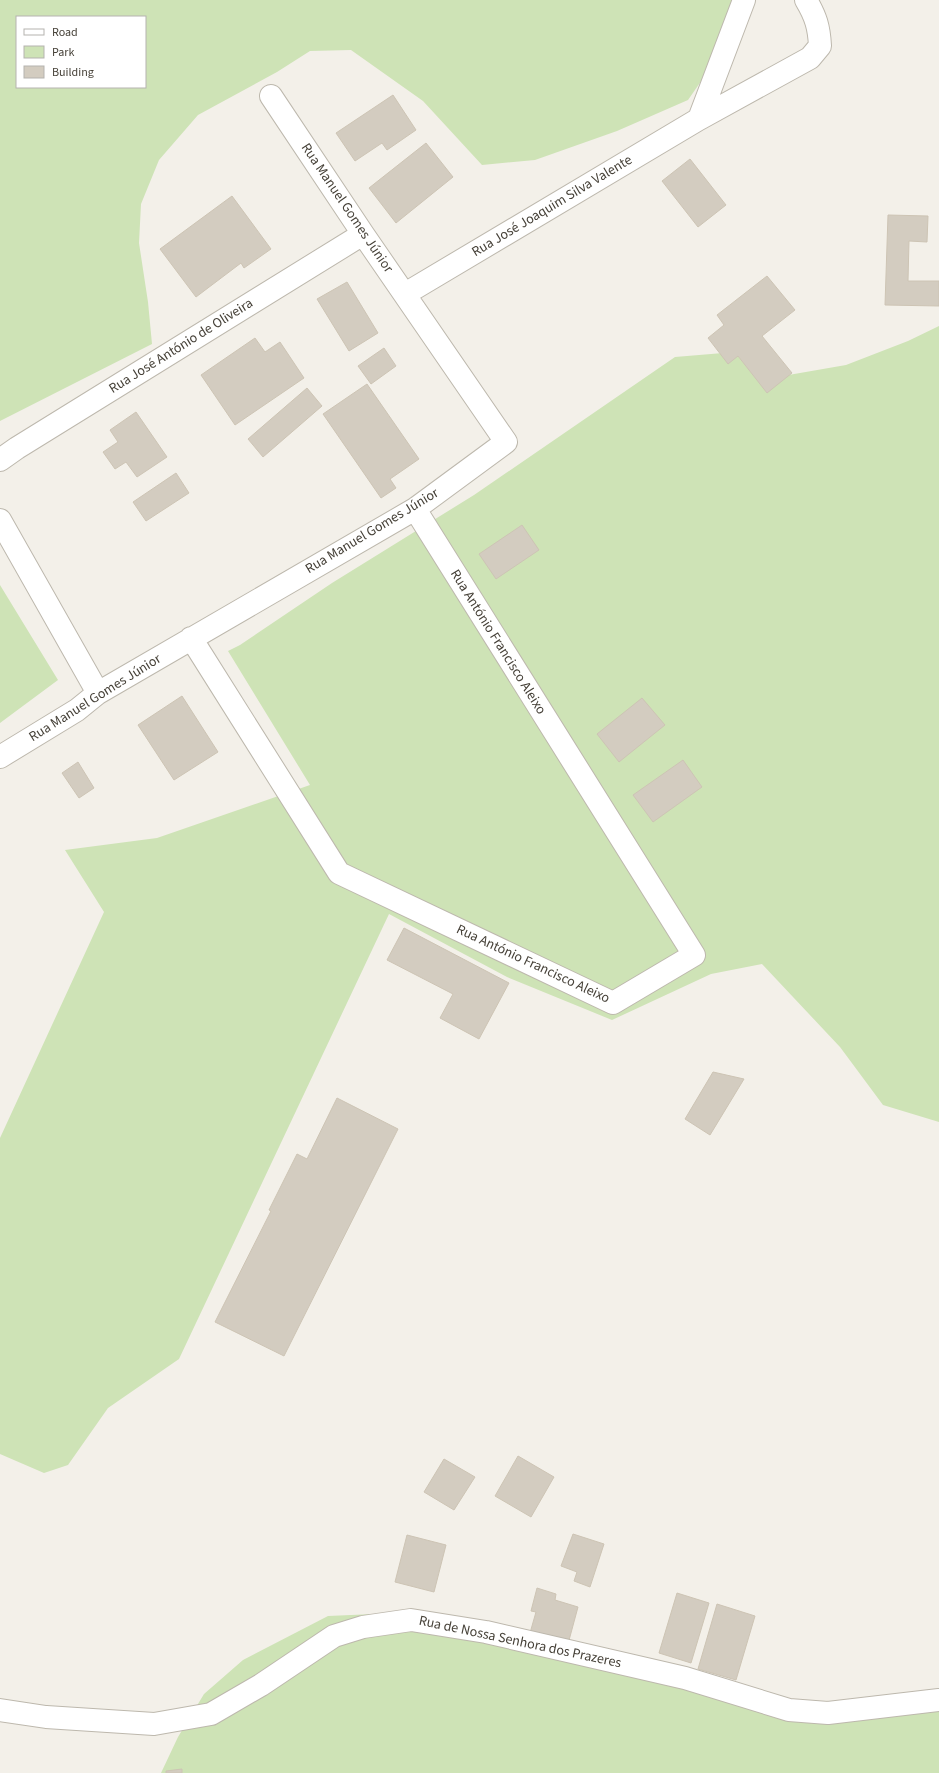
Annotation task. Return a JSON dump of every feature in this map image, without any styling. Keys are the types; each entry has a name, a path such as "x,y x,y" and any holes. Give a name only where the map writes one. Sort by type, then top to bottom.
{"street":[{"path":"699,119 744,0"},
{"name":"Rua José Joaquim Silva Valente","path":"405,294 699,119 810,58 820,46 819,31 816,16 806,0"},
{"name":"Rua Manuel Gomes Júnior","path":"0,757 76,710 98,693 415,509 506,442 270,96"},
{"name":"Rua José António de Oliveira","path":"0,460 363,234"},
{"name":"Rua António Francisco Aleixo","path":"191,638 339,873 613,1003 694,955 415,509"},
{"path":"0,520 98,693"},
{"name":"Rua de Nossa Senhora dos Prazeres","path":"0,1710 46,1717 154,1724 211,1714 261,1685 334,1636 363,1627 411,1620 486,1632 685,1678 789,1710 828,1713 939,1700"}],"green space":[{"path":"0,0 735,0 720,54 688,100 617,131 535,160 482,165 423,101 351,50 310,51 277,72 198,115 159,160 141,204 139,243 148,302 152,344 0,421"},
{"path":"939,326 939,1122 883,1105 840,1047 762,964 711,974 612,1020 507,977 389,914 179,1359 108,1408 68,1465 44,1473 0,1454 0,1138 104,912 65,850 157,838 310,785 228,651 240,645 332,583 474,495 675,357 735,352 777,377 846,365 908,341"},
{"path":"0,585 58,680 0,723"},
{"path":"374,1614 424,1618 835,1722 939,1710 939,1773 161,1773 178,1737 204,1694 243,1660 328,1616"}],"building":[{"path":"393,95 416,130 387,150 382,143 355,161 336,133"},
{"path":"426,143 453,177 396,223 369,188"},
{"path":"690,159 726,205 698,227 662,181"},
{"path":"232,196 271,249 244,268 241,263 196,297 160,249"},
{"path":"888,215 928,216 927,242 909,241 908,281 939,281 939,306 885,305"},
{"path":"767,276 795,310 762,336 792,373 767,393 738,356 728,364 708,338 724,325 717,315"},
{"path":"347,282 378,333 349,351 317,299"},
{"path":"255,338 265,352 280,342 304,378 235,425 201,375"},
{"path":"384,348 396,366 371,384 358,366"},
{"path":"367,384 419,459 390,479 396,488 381,498 323,414"},
{"path":"307,388 322,406 263,457 248,439"},
{"path":"136,412 167,457 137,477 126,462 115,469 103,452 118,442 110,430"},
{"path":"176,473 189,493 146,521 133,502"},
{"path":"522,525 539,550 496,579 479,554"},
{"path":"182,696 218,752 174,780 138,725"},
{"path":"642,698 665,725 619,762 597,734"},
{"path":"683,760 702,787 653,822 633,795"},
{"path":"78,762 94,788 79,798 62,773"},
{"path":"404,928 509,983 479,1039 440,1018 453,994 387,960"},
{"path":"713,1072 744,1079 710,1135 685,1119"},
{"path":"337,1098 398,1129 284,1356 215,1322 271,1211 269,1210 297,1154 307,1159"},
{"path":"518,1456 554,1477 531,1517 495,1496"},
{"path":"444,1459 475,1477 454,1510 424,1492"},
{"path":"573,1534 604,1544 590,1587 574,1581 577,1572 561,1566"},
{"path":"407,1535 446,1545 434,1592 395,1582"},
{"path":"537,1588 556,1594 555,1600 578,1607 568,1644 530,1633 536,1612 531,1611"},
{"path":"677,1593 709,1603 691,1663 659,1653"},
{"path":"717,1604 755,1616 736,1680 698,1669"},
{"path":"182,1769 182,1773 166,1773 166,1771"}]}
